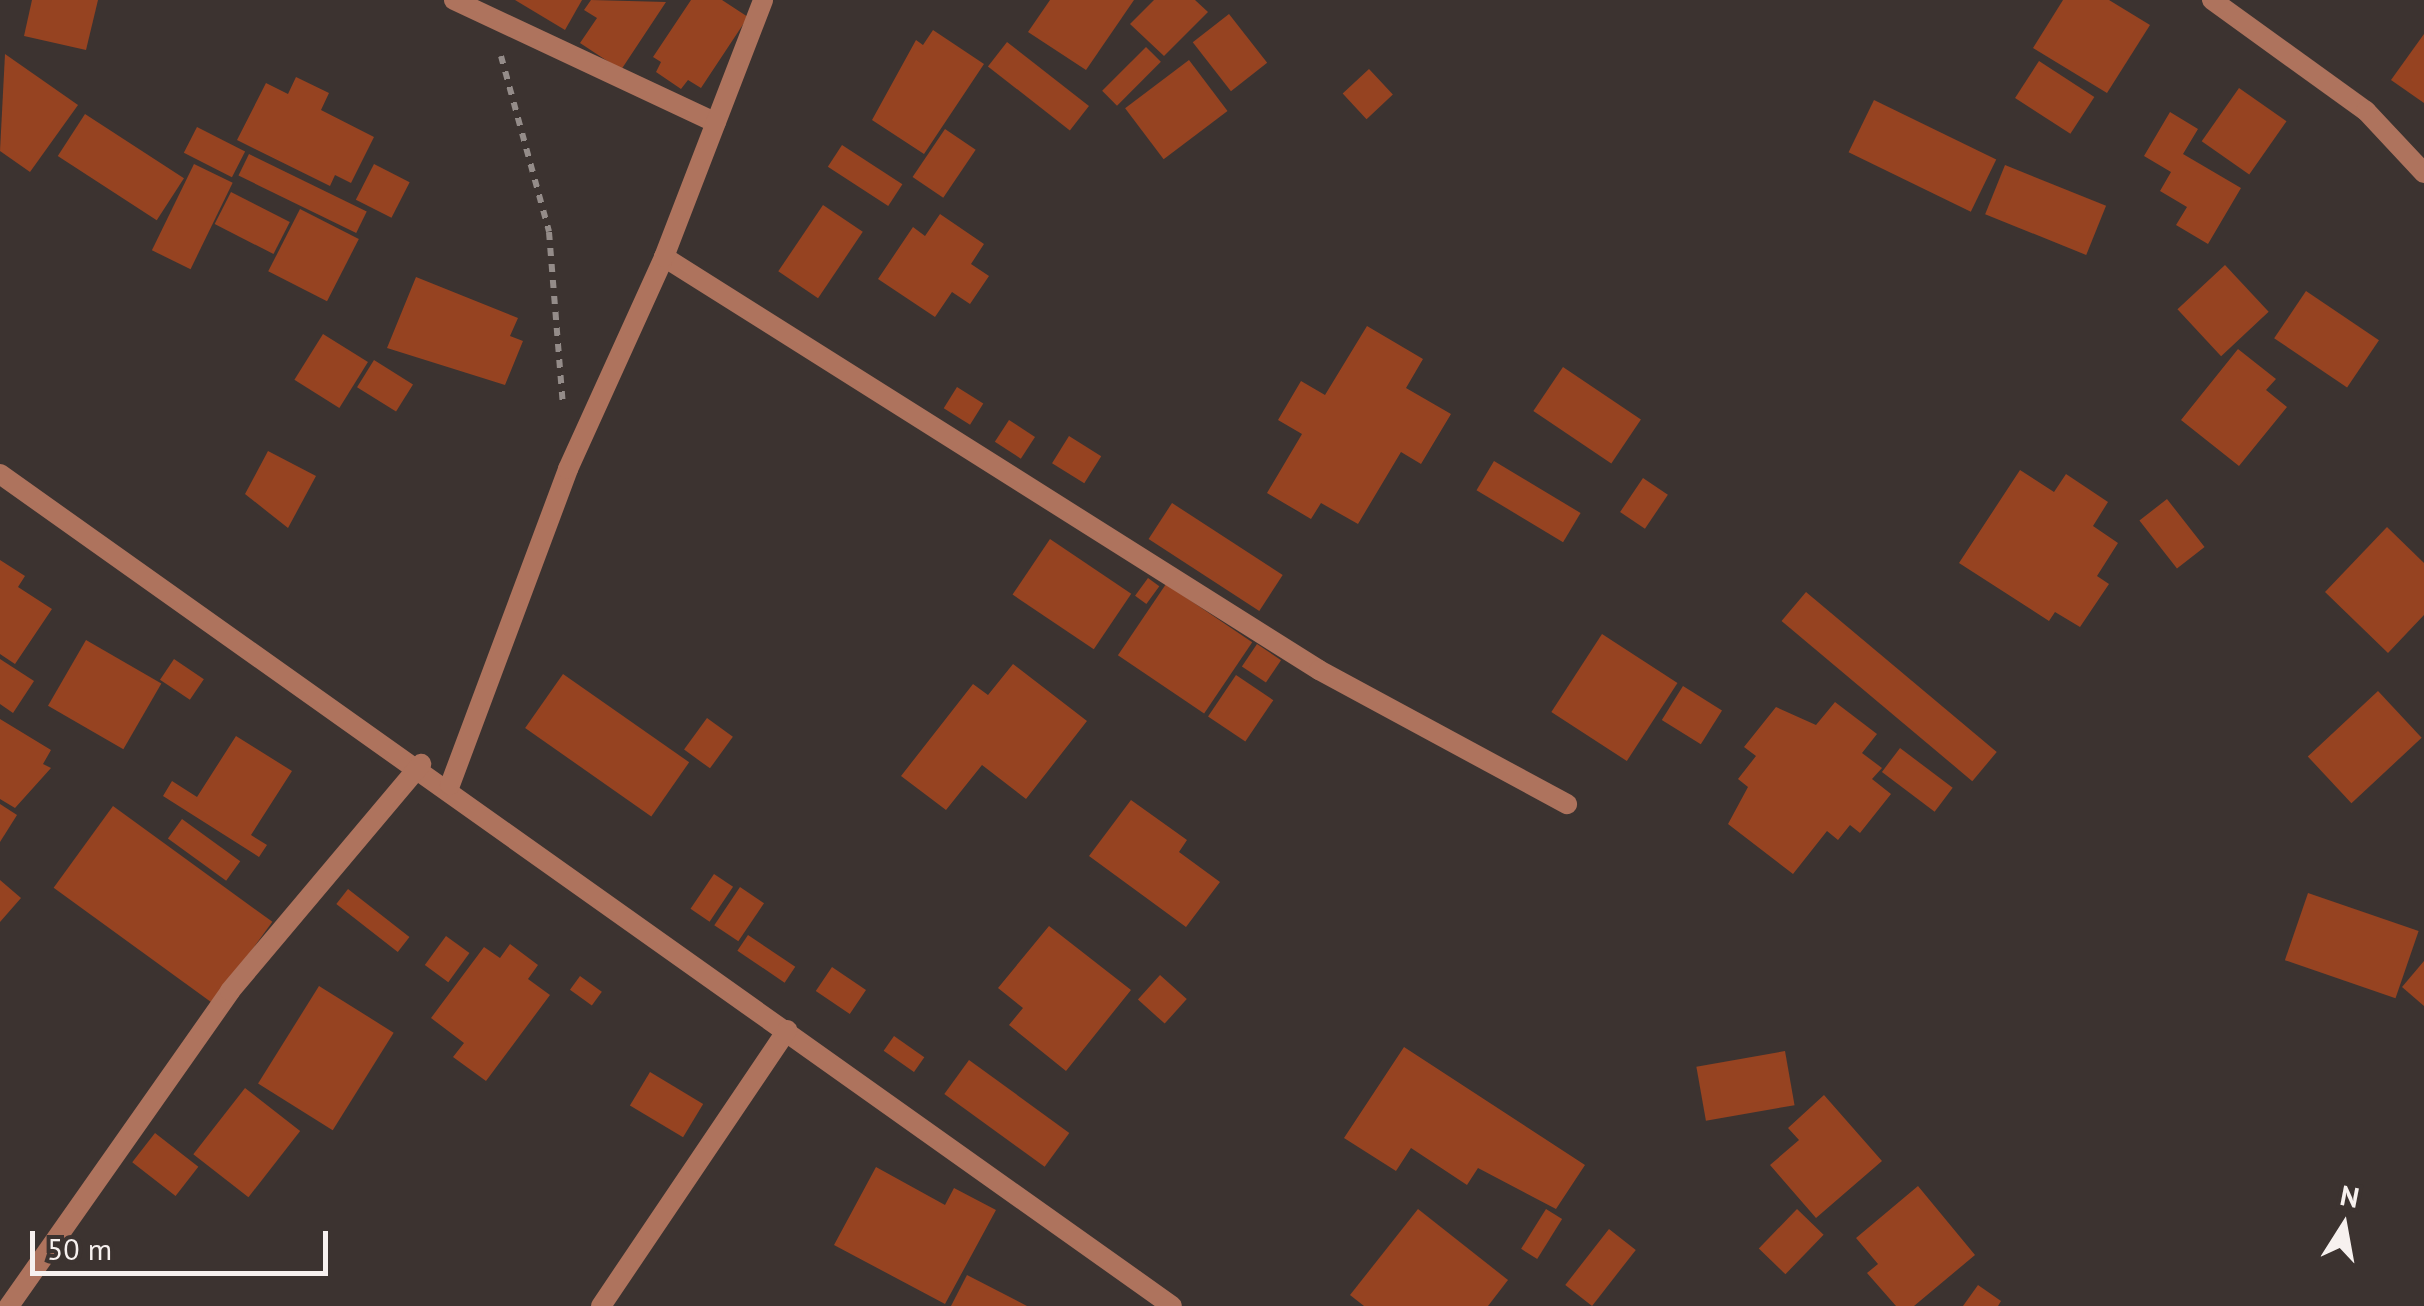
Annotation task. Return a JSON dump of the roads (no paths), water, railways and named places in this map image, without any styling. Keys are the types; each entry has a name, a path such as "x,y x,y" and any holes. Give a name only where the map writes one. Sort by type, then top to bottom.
{"street":[{"path":"454,0 716,123"},
{"path":"450,785 568,469 664,258 763,0"},
{"path":"2212,0 2366,111 2424,173"},
{"path":"664,258 1318,670 1567,804"},
{"path":"0,474 450,785 1172,1306"},
{"path":"9,1306 230,991 420,764"},
{"path":"601,1306 787,1030"}]}
